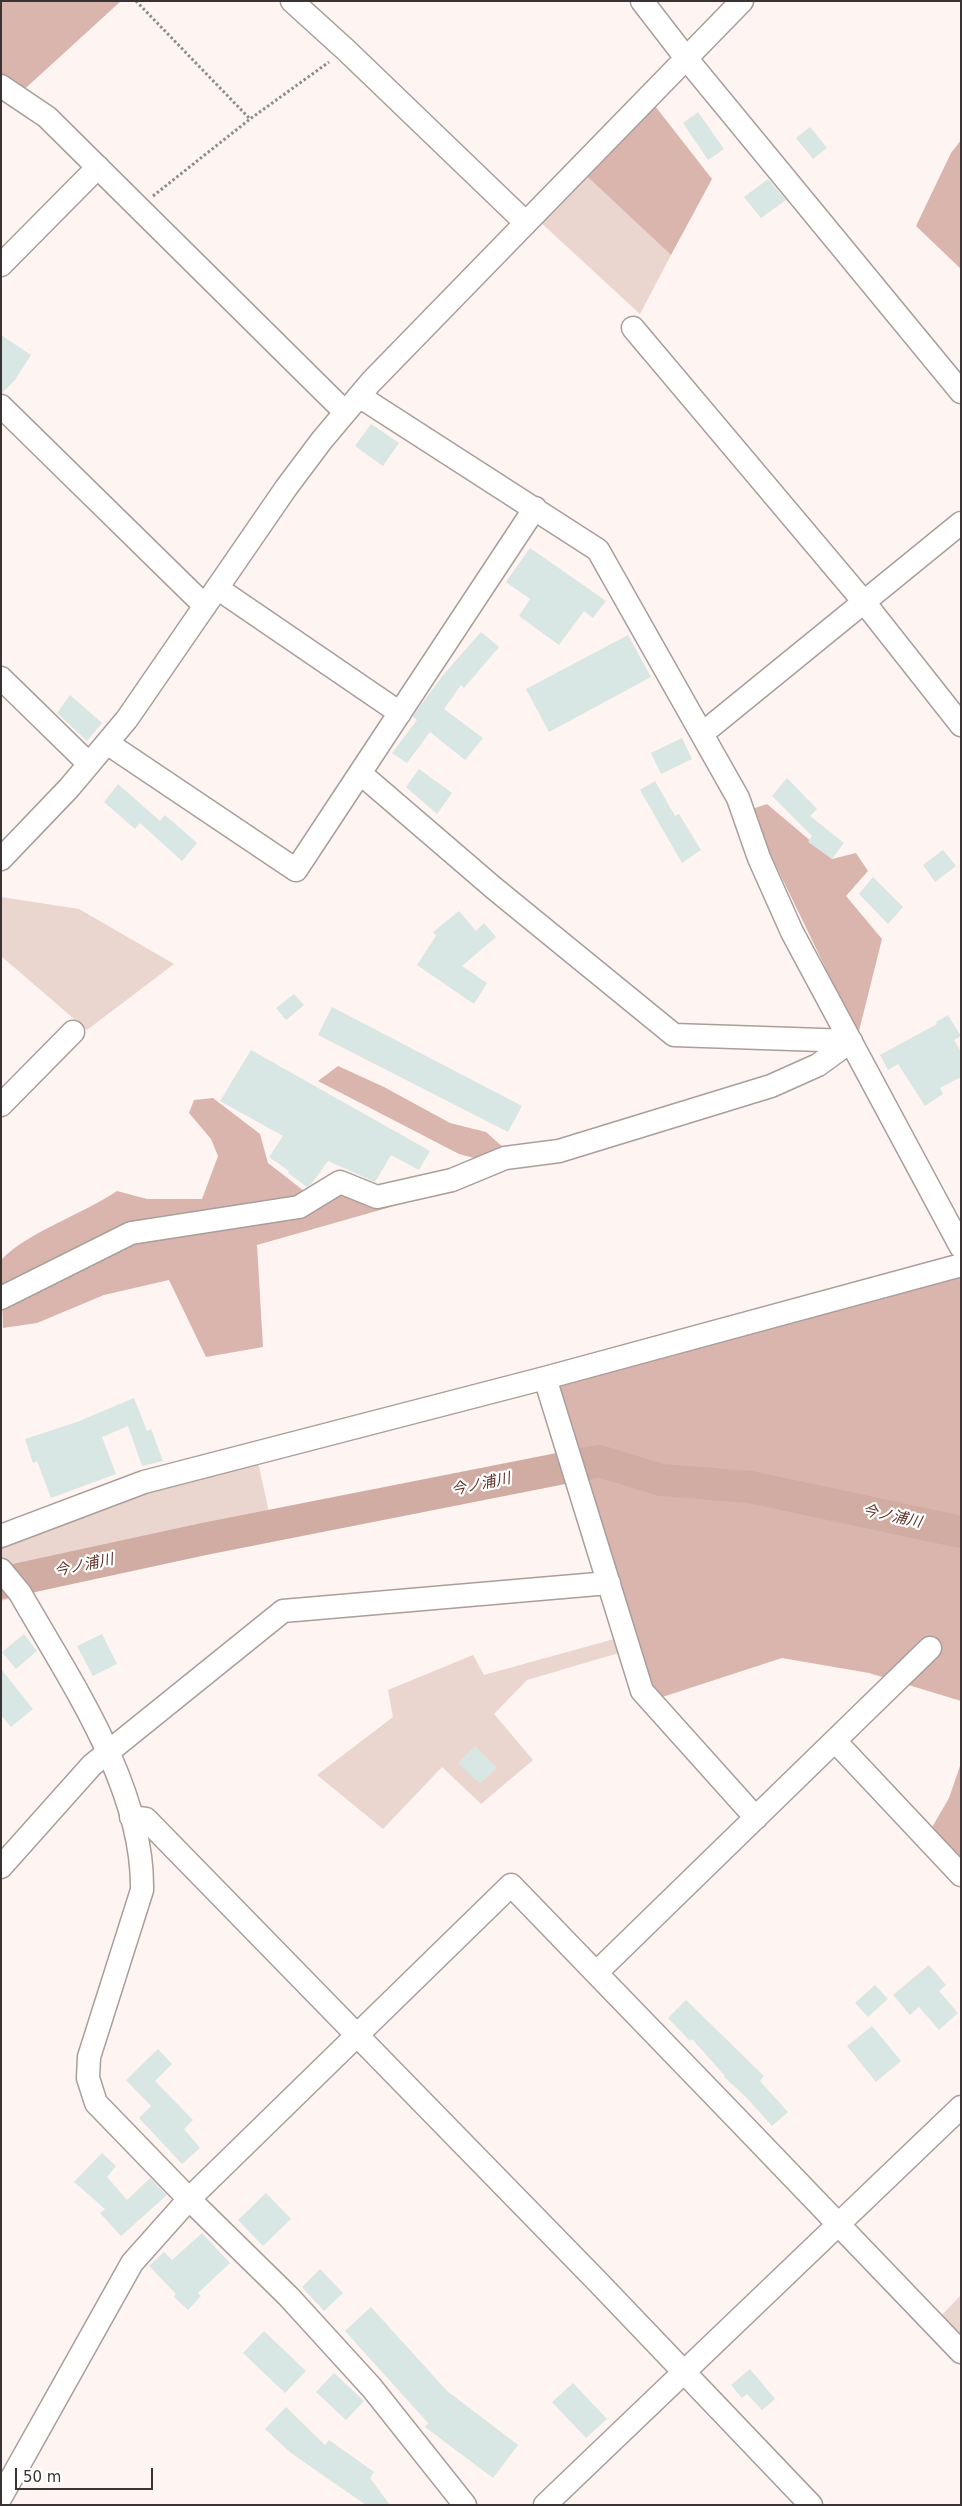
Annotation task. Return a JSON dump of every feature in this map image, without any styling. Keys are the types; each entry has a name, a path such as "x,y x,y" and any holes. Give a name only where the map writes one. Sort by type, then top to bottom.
{"street":[{"path":"292,1 346,50 526,223"},
{"path":"642,1 686,58 961,392"},
{"path":"1,858 90,764 107,743 286,488 352,404 742,1"},
{"path":"1,86 47,117 139,207 352,404 535,508 598,550 738,798 759,858 792,932 961,1248"},
{"path":"1,265 98,167"},
{"path":"633,328 864,602 961,724"},
{"path":"1,406 211,597 400,713"},
{"path":"107,743 296,870 535,508"},
{"path":"703,733 961,523"},
{"path":"1,678 90,764"},
{"path":"360,773 495,890 674,1035 851,1042"},
{"path":"1,1105 73,1032"},
{"path":"1,1298 131,1233 299,1207 340,1182 377,1197 452,1180 505,1158 559,1152 770,1086 818,1065 851,1042"},
{"path":"1,1536 144,1482 545,1378 961,1265"},
{"path":"545,1378 642,1691 756,1818"},
{"path":"1,1570 10,1596 109,1751 131,1817 143,1868 142,1890 89,2057 88,2078 96,2103 189,2199 289,2297 372,2388 465,2505"},
{"path":"1,1867 92,1765 283,1611 608,1583"},
{"path":"596,1973 930,1648"},
{"path":"835,1742 961,1875"},
{"path":"131,1817 146,1819 684,2371 811,2505"},
{"path":"1,2497 132,2264 189,2199 511,1885 748,2132 840,2224 961,2352"},
{"path":"545,2505 961,2107"}],"path":[{"path":"136,1 250,119"},
{"path":"139,207 250,119 346,50"}],"shaded area":[{"path":"1,1 121,1 17,96 1,86"},
{"path":"648,97 712,179 671,255 578,168"},
{"path":"961,140 961,269 916,226 951,153"},
{"path":"578,168 671,255 640,314 538,220"},
{"path":"767,804 832,859 856,853 868,871 846,896 882,939 858,1035 749,810"},
{"path":"1,897 79,909 174,964 87,1030 1,956"},
{"path":"338,1066 384,1087 450,1123 486,1132 514,1157 493,1163 459,1154 318,1081"},
{"path":"213,1098 260,1134 268,1163 313,1198 345,1191 447,1191 257,1245 263,1347 206,1357 169,1280 104,1295 37,1323 3,1328 1,1260 25,1241 117,1191 147,1199 202,1199 218,1156 211,1139 189,1113 194,1100"},
{"path":"961,1265 961,1701 869,1673 782,1658 650,1701 545,1378"},
{"path":"256,1453 274,1535 147,1561 1,1601 1,1536"},
{"path":"625,1636 629,1650 527,1680 494,1714 533,1760 481,1804 442,1767 383,1829 317,1775 393,1717 388,1690 473,1655 484,1675"},
{"path":"961,1763 961,1874 931,1829 949,1798"},
{"path":"961,2295 961,2343 938,2319"}],"building":[{"path":"698,112 724,149 708,160 683,123"},
{"path":"810,127 827,148 813,159 796,138"},
{"path":"768,179 786,200 761,218 744,197"},
{"path":"1,335 31,355 15,380 2,393"},
{"path":"371,424 399,443 383,466 355,446"},
{"path":"530,548 606,601 593,618 584,611 559,645 519,616 530,599 506,582"},
{"path":"481,632 499,647 464,688 461,685 444,709 483,738 465,760 430,732 407,763 392,753 417,720 413,717 415,713 444,674"},
{"path":"628,635 651,677 549,732 526,689"},
{"path":"70,695 102,723 87,741 57,713"},
{"path":"682,738 692,759 661,774 651,753"},
{"path":"419,769 452,793 437,814 406,787"},
{"path":"787,778 817,809 810,816 844,843 832,859 808,842 812,836 772,796"},
{"path":"655,781 675,816 679,814 701,850 682,863 640,790"},
{"path":"118,784 160,821 165,815 197,843 182,861 140,823 135,829 104,802"},
{"path":"943,850 956,866 935,882 923,865"},
{"path":"873,877 903,907 888,924 859,894"},
{"path":"459,911 476,931 484,923 496,937 462,966 487,983 474,1004 417,965 436,936 433,932"},
{"path":"294,994 304,1005 286,1020 276,1008"},
{"path":"332,1007 522,1106 508,1132 318,1035"},
{"path":"948,1015 961,1036 954,1040 961,1052 961,1077 940,1088 943,1094 925,1106 898,1064 888,1070 880,1055 937,1024 936,1022"},
{"path":"251,1050 430,1151 419,1170 391,1155 375,1182 328,1161 307,1187 269,1157 283,1136 220,1101"},
{"path":"134,1398 147,1431 151,1429 163,1461 142,1466 128,1426 102,1437 116,1474 51,1498 37,1461 33,1463 25,1439 77,1422"},
{"path":"24,1634 37,1651 16,1669 2,1652"},
{"path":"102,1634 117,1664 93,1676 77,1646"},
{"path":"1,1669 33,1709 11,1727 1,1715"},
{"path":"475,1746 497,1768 480,1784 458,1763"},
{"path":"929,1965 946,1985 939,1991 958,2013 939,2030 919,2007 910,2015 893,1995"},
{"path":"875,1985 888,1999 868,2017 855,2003"},
{"path":"686,2000 764,2076 760,2081 788,2112 772,2126 745,2096 724,2077 692,2039 690,2041 668,2018"},
{"path":"872,2026 901,2061 876,2082 847,2046"},
{"path":"158,2049 172,2064 155,2081 193,2120 184,2129 200,2148 182,2164 139,2118 151,2106 126,2080"},
{"path":"102,2153 116,2166 107,2177 127,2200 150,2178 167,2195 121,2236 100,2213 105,2209 74,2182"},
{"path":"266,2193 291,2219 263,2246 238,2220"},
{"path":"202,2233 230,2263 198,2293 201,2296 188,2310 174,2297 176,2294 149,2266 164,2252 172,2260"},
{"path":"320,2269 343,2293 324,2311 302,2287"},
{"path":"371,2307 447,2391 518,2445 493,2478 425,2427 428,2423 345,2331"},
{"path":"264,2331 306,2371 285,2393 243,2353"},
{"path":"750,2369 775,2399 762,2410 747,2394 742,2398 731,2385"},
{"path":"334,2373 364,2401 346,2420 316,2392"},
{"path":"573,2383 607,2419 586,2438 552,2402"},
{"path":"286,2407 325,2445 329,2440 374,2472 370,2478 390,2505 366,2505 291,2453 265,2429"}],"waterway":[{"name":"今ノ浦川","path":"1,1583 204,1539 599,1461 661,1480 750,1487 961,1532"}]}
